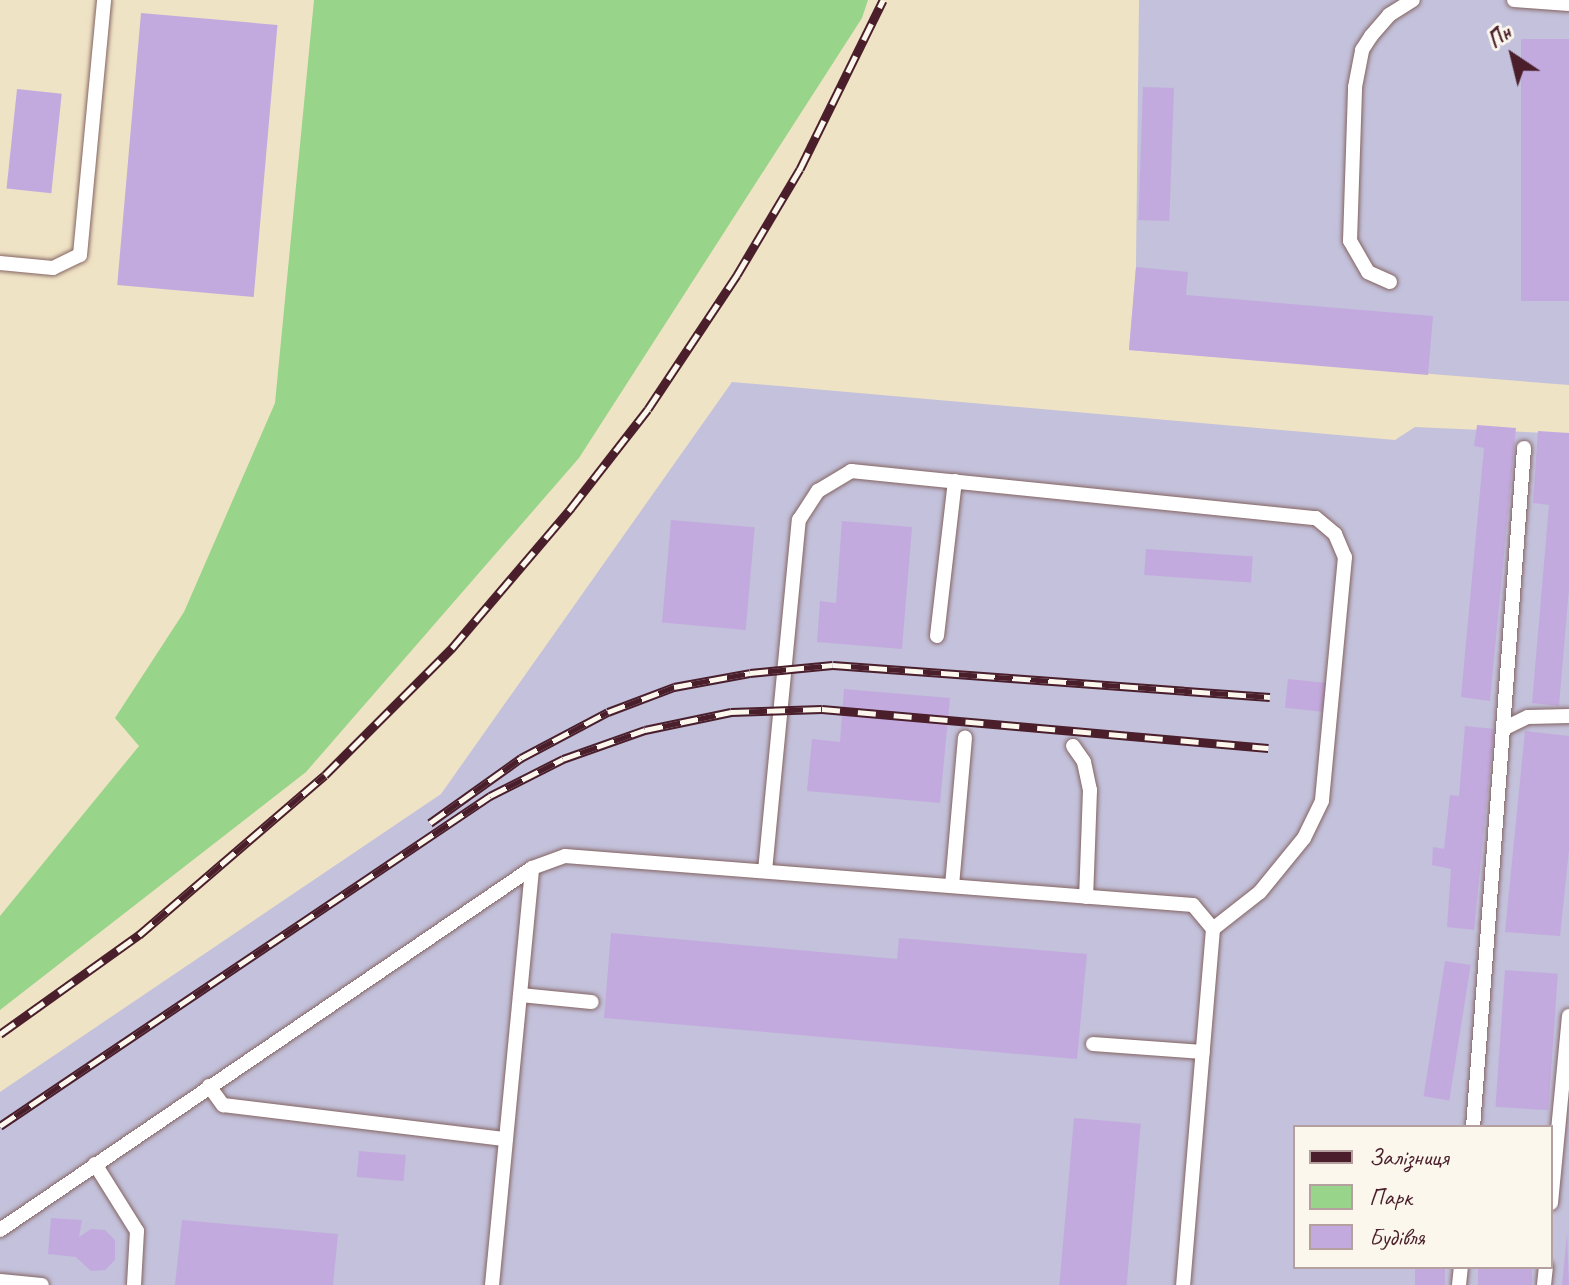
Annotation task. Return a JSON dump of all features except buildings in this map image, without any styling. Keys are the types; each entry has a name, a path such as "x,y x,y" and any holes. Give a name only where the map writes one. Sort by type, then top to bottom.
{"lane":[{"path":"0,263 53,268 80,255 104,0"},
{"path":"1390,282 1368,272 1350,241 1355,87 1362,50 1371,36 1389,15 1413,0"},
{"path":"1514,0 1569,4"},
{"path":"1473,1125 1524,448"},
{"path":"765,871 799,520 818,491 851,471 1316,518 1335,534 1345,557 1322,801 1304,838 1260,892 1213,929"},
{"path":"937,636 955,481"},
{"path":"1505,728 1528,717 1569,716"},
{"path":"952,886 965,738"},
{"path":"1073,746 1084,762 1090,790 1086,897"},
{"path":"0,1230 532,868 565,856 1193,905 1213,929 1183,1285"},
{"path":"492,1285 532,868"},
{"path":"520,995 592,1002"},
{"path":"1553,1191 1569,1016"},
{"path":"1093,1044 1203,1052"},
{"path":"209,1086 223,1105 506,1139"},
{"path":"95,1164 137,1231 134,1285"},
{"path":"0,1281 42,1285"}],"shaded area":[{"path":"1139,0 1569,0 1569,385 1129,350 1136,267"},
{"path":"732,382 1395,440 1415,427 1569,434 1569,1285 0,1285 0,1092 441,794"}],"green space":[{"path":"314,0 868,0 862,18 579,458 306,772 0,1010 0,916 139,746 115,718 184,612 275,403"}],"railway":[{"path":"0,1034 139,935 325,775 452,648 571,508 648,409 737,275 800,169 883,0"},
{"path":"430,823 521,758 608,712 674,687 750,673 833,665 1270,697"},
{"path":"0,1126 490,796 563,759 645,730 731,712 822,709 1268,748"}]}
